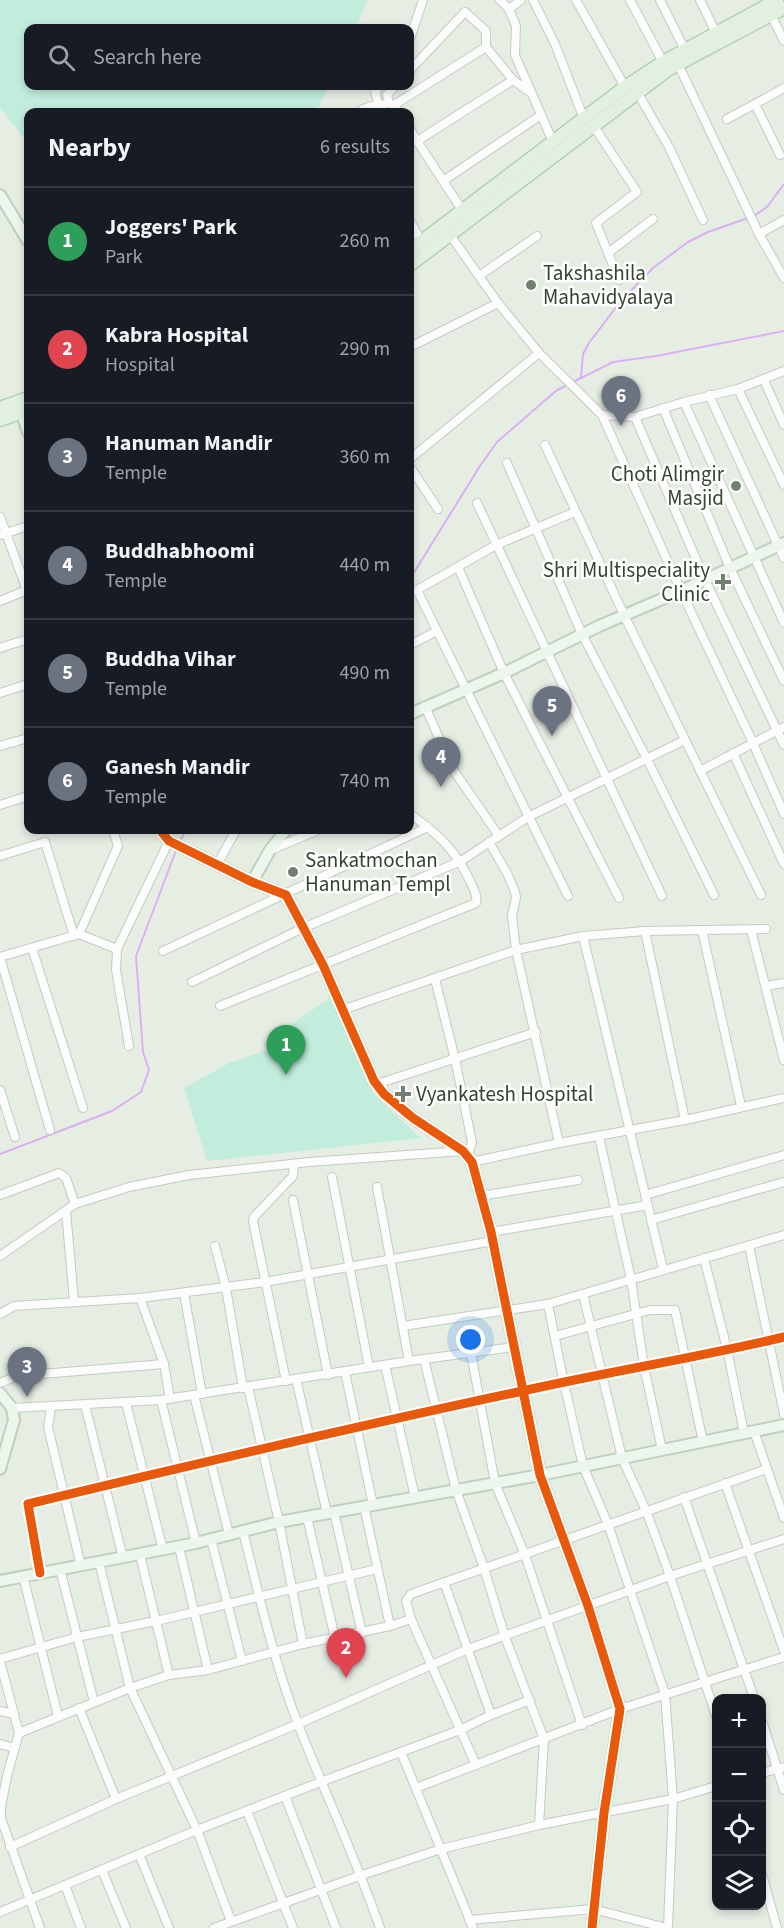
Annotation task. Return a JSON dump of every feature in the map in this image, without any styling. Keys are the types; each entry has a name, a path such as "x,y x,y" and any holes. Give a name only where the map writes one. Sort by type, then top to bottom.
{"main road":[{"path":"466,215 553,142 638,92 678,58 716,33 777,0"},
{"path":"414,260 424,247 588,122 625,87 678,58 784,8"},
{"path":"414,249 424,247"},
{"path":"0,408 24,406"},
{"path":"0,420 24,406"}],"street":[{"path":"414,27 423,0"},
{"path":"500,0 509,9 516,26 515,55 553,142"},
{"path":"509,9 521,0"},
{"path":"533,0 555,44 588,122 637,192 596,223 619,280"},
{"path":"576,0 625,87"},
{"path":"630,0 678,58"},
{"path":"660,0 678,58 757,230 784,278"},
{"path":"700,0 716,33"},
{"path":"414,66 465,12 486,31 486,47 513,80 531,93"},
{"path":"771,15 784,41"},
{"path":"364,108 394,107 486,47"},
{"path":"417,141 513,80"},
{"path":"727,119 784,88"},
{"path":"377,90 375,92 378,106"},
{"path":"391,90 387,95 394,107"},
{"path":"638,92 669,147 703,220"},
{"path":"755,104 780,155"},
{"path":"443,181 541,115"},
{"path":"414,136 466,215"},
{"path":"0,195 24,234"},
{"path":"608,253 653,219"},
{"path":"757,230 784,220"},
{"path":"414,228 424,247"},
{"path":"447,230 498,303 539,353 602,415 784,814"},
{"path":"479,276 537,236"},
{"path":"414,345 498,303"},
{"path":"414,456 539,353"},
{"path":"602,415 635,417 709,395 738,389 783,373"},
{"path":"764,380 784,424"},
{"path":"738,389 784,485"},
{"path":"709,395 781,544 784,558"},
{"path":"684,402 784,623"},
{"path":"663,408 730,568 784,681"},
{"path":"635,417 705,580 781,729 784,745"},
{"path":"545,445 624,615 761,895"},
{"path":"507,463 582,634 714,895"},
{"path":"414,473 438,509"},
{"path":"477,503 662,896"},
{"path":"568,896 417,590 496,545 575,512"},
{"path":"0,518 3,534 24,582"},
{"path":"3,534 24,527"},
{"path":"414,712 504,673 582,634 781,544"},
{"path":"458,567 504,673 620,898"},
{"path":"0,600 24,592"},
{"path":"414,643 437,631"},
{"path":"0,648 24,640"},
{"path":"0,693 24,685"},
{"path":"425,706 452,768 499,836"},
{"path":"699,771 781,729"},
{"path":"0,746 24,739"},
{"path":"192,982 303,928 460,861 528,817 685,740"},
{"path":"733,753 784,864"},
{"path":"0,805 24,797"},
{"path":"220,1006 476,903 477,895 460,861 445,841 414,817"},
{"path":"414,834 428,827"},
{"path":"77,935 118,846 114,834"},
{"path":"164,834 171,842 186,850 252,882 286,895 322,965 377,1084 384,1094 413,1118 468,1156"},
{"path":"217,865 234,834"},
{"path":"252,882 270,850 283,834"},
{"path":"270,850 308,834"},
{"path":"163,951 413,834"},
{"path":"0,856 45,842 77,935"},
{"path":"129,1046 116,970 117,949 171,842"},
{"path":"489,842 515,892 512,916 516,950 559,1143"},
{"path":"342,1010 516,950 582,936 645,931 766,929"},
{"path":"702,930 741,1106"},
{"path":"751,930 781,1032 784,1060"},
{"path":"645,931 686,1120"},
{"path":"50,1130 0,957 77,935 117,949"},
{"path":"582,936 663,1269"},
{"path":"32,948 83,1108"},
{"path":"435,978 472,1142 468,1156 492,1237 540,1475 588,1606 620,1709 604,1813 592,1928"},
{"path":"766,986 784,983"},
{"path":"377,1084 536,1032"},
{"path":"0,1090 15,1137"},
{"path":"0,1256 75,1204 129,1187 189,1175 294,1164 468,1156 599,1137 784,1098"},
{"path":"599,1137 631,1279 644,1366 662,1450"},
{"path":"645,1195 784,1155"},
{"path":"286,1381 253,1226 254,1216 293,1176 294,1164"},
{"path":"0,1196 59,1173 66,1178 75,1204"},
{"path":"332,1177 369,1368"},
{"path":"481,1196 578,1180"},
{"path":"651,1220 784,1182"},
{"path":"377,1187 409,1361"},
{"path":"293,1200 328,1375"},
{"path":"0,1314 14,1306 140,1298 307,1275 391,1260 615,1210 648,1206"},
{"path":"66,1210 74,1301"},
{"path":"403,1326 549,1304 784,1235"},
{"path":"215,1246 279,1522 303,1644"},
{"path":"749,1246 784,1414"},
{"path":"704,1258 749,1432 767,1469 784,1518"},
{"path":"184,1293 210,1460 229,1534"},
{"path":"584,1294 622,1458 647,1513 712,1698"},
{"path":"140,1298 164,1364 170,1398"},
{"path":"470,1920 594,1909 667,1928 673,1799 665,1694 608,1524 583,1466 549,1304"},
{"path":"555,1336 650,1310 675,1310 703,1442"},
{"path":"40,1573 28,1504 309,1437 784,1337"},
{"path":"12,1408 161,1400 514,1347"},
{"path":"471,1353 495,1483 525,1555 545,1621 582,1725"},
{"path":"424,1359 456,1490 484,1568 505,1637 544,1739 539,1825"},
{"path":"0,1383 17,1376 164,1364"},
{"path":"385,1365 415,1497"},
{"path":"345,1372 357,1427 377,1569 390,1626"},
{"path":"296,1380 309,1437 349,1576 362,1633"},
{"path":"0,1393 12,1408 14,1420 0,1469"},
{"path":"161,1400 196,1543"},
{"path":"126,1403 163,1550"},
{"path":"85,1405 123,1558"},
{"path":"51,1407 48,1427 81,1566"},
{"path":"0,1581 179,1547 279,1522 540,1475 784,1425"},
{"path":"476,1765 411,1619 406,1600 408,1597 415,1591 525,1555 608,1524 647,1513 684,1497 767,1469"},
{"path":"725,1482 784,1651"},
{"path":"684,1497 753,1694"},
{"path":"306,1517 335,1638"},
{"path":"243,1531 273,1653 298,1724 362,1875 381,1928"},
{"path":"211,1539 242,1661"},
{"path":"10,1847 116,1799 298,1724 468,1649 670,1576 784,1539"},
{"path":"179,1547 208,1670"},
{"path":"140,1555 170,1675"},
{"path":"99,1563 130,1688 197,1830 231,1921"},
{"path":"60,1569 94,1702"},
{"path":"40,1928 1,1818 3,1775 19,1733 3,1684 0,1660 77,1637 156,1621 377,1569"},
{"path":"23,1576 58,1716"},
{"path":"444,1582 491,1715"},
{"path":"19,1733 130,1688 170,1675 208,1670 303,1644 362,1633 411,1619"},
{"path":"416,1788 620,1709 784,1657"},
{"path":"0,1912 197,1830 460,1730 530,1700"},
{"path":"79,1708 116,1799"},
{"path":"0,1711 14,1714"},
{"path":"766,1731 781,1768 784,1790"},
{"path":"0,1744 15,1748"},
{"path":"401,1752 473,1928"},
{"path":"766,1772 781,1768"},
{"path":"214,1928 441,1849 539,1825 673,1799 712,1787"},
{"path":"285,1796 336,1928"},
{"path":"247,1811 293,1928"},
{"path":"139,1854 169,1928"},
{"path":"102,1870 126,1928"},
{"path":"65,1885 81,1928"},
{"path":"766,1888 777,1928"}],"green space":[{"path":"0,0 368,0 357,24 24,24 24,90 327,90 317,108 24,108 24,138 0,108"},
{"path":"331,997 374,1095 421,1138 207,1161 184,1088 229,1063 296,1040 290,1025"}],"waterway":[{"path":"754,216 767,207 784,184"},
{"path":"581,377 583,354 589,343 620,302 653,268 688,242 708,232 748,218"},
{"path":"573,382 613,362 784,331"},
{"path":"414,573 497,442 557,390 568,385"},
{"path":"179,843 184,834"},
{"path":"0,1154 112,1111 141,1092 149,1070 143,1052 136,956 177,848"}],"cycle path":[{"path":"163,834 169,841 252,882 286,895 323,965 374,1081 384,1094 413,1118 463,1151 472,1162 491,1232 540,1475 588,1606 620,1709 604,1813 592,1928"},
{"path":"40,1573 28,1504 395,1419 784,1337"}],"place":[{"name":"Takshashila Mahavidyalaya","path":"531,285"},
{"name":"Ganesh Mandir","path":"621,426"},
{"name":"Choti Alimgir Masjid","path":"736,486"},
{"name":"Shri Multispeciality Clinic","path":"723,582"},
{"name":"Buddha Vihar","path":"552,736"},
{"name":"Buddhabhoomi","path":"441,787"},
{"name":"Sankatmochan Hanuman Templ","path":"293,872"},
{"name":"Joggers' Park","path":"286,1075"},
{"name":"Vyankatesh Hospital","path":"403,1094"},
{"name":"Hanuman Mandir","path":"27,1397"},
{"name":"Kabra Hospital","path":"346,1678"}]}
